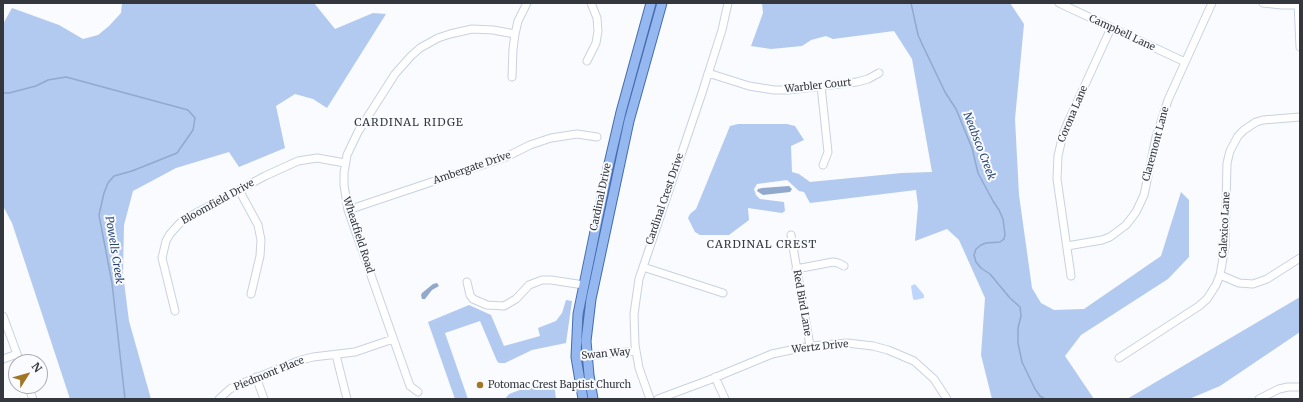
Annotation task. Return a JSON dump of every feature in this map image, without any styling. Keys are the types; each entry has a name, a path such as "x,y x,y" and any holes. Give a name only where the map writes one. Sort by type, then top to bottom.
{"main road":[{"name":"Cardinal Drive","path":"583,399 576,357 578,314 621,112 651,3"},
{"name":"Cardinal Drive","path":"593,399 588,375 587,356 587,329 591,298 617,172 640,77 662,3"}],"street":[{"path":"512,78 515,34 518,21 527,3"},
{"path":"587,61 596,43 598,31 597,18 591,3"},
{"name":"Cardinal Crest Drive","path":"650,399 639,368 636,352 634,314 637,292 643,267 722,30 728,3"},
{"name":"Campbell Lane","path":"1060,3 1185,62"},
{"name":"Claremont Lane","path":"1067,246 1102,240 1110,237 1121,230 1136,212 1144,195 1156,137 1168,100 1212,3"},
{"path":"1263,3 1282,6 1299,4 1300,47"},
{"name":"Corona Lane","path":"1071,276 1056,179 1058,156 1068,122 1111,28"},
{"name":"Wheatfield Road","path":"418,392 410,386 348,210 344,185 347,155 358,132 395,74 406,60 420,48 438,38 472,29 493,30 515,34"},
{"name":"Warbler Court","path":"708,73 762,89 788,90 857,82 868,79 879,73"},
{"path":"821,86 828,152 823,165"},
{"name":"Calexico Lane","path":"1119,358 1199,306 1211,293 1220,275 1223,261 1226,235 1227,163 1234,143 1244,130 1256,122 1300,117"},
{"name":"Ambergate Drive","path":"348,210 506,157 530,145 551,138 578,134 597,137"},
{"name":"Bloomfield Drive","path":"175,311 163,263 164,249 170,234 179,224 185,219 265,176 298,161 317,158 345,163"},
{"path":"239,190 258,225 261,240 260,256 251,294"},
{"name":"Red Bird Lane","path":"791,236 810,346"},
{"path":"1220,275 1239,283 1253,284 1267,279 1300,258"},
{"path":"796,269 833,262 844,266"},
{"path":"643,267 723,293"},
{"path":"467,282 470,295 473,299 487,305 504,306 516,299 529,285 542,280 584,285"},
{"path":"3,316 17,354"},
{"name":"Piedmont Place","path":"219,399 230,389 238,385 301,360 319,356 355,352 393,339"},
{"name":"Wertz Drive","path":"658,399 716,377 765,356 810,346 857,344 873,346 898,353 914,361 927,372 947,399"},
{"name":"Swan Way","path":"576,357 636,352"},
{"path":"336,355 347,399"},
{"path":"256,377 264,399"},
{"path":"716,377 725,399"},
{"path":"1259,399 1280,389 1300,387"}],"shaded area":[{"path":"122,3 314,3 335,29 373,13 386,14 327,108 313,99 295,94 276,106 285,148 239,167 229,152 176,168 133,191 124,225 123,274 129,321 151,399 70,399 12,223 3,206 3,24 12,8 59,25 83,39 98,35 109,26 121,13"},
{"path":"762,3 1010,3 1024,24 1015,119 1019,195 1032,288 1041,303 1054,310 1084,309 1161,256 1181,192 1189,200 1189,257 1168,279 1081,335 1065,356 1094,399 992,399 981,355 985,298 959,240 947,229 915,241 918,206 916,190 810,203 804,192 799,191 787,180 757,184 754,189 756,195 760,199 784,202 785,211 782,213 748,208 749,220 729,235 700,235 695,232 688,218 696,209 730,126 738,124 787,124 795,126 804,140 791,146 792,172 799,174 810,182 902,173 932,172 912,59 894,31 833,39 826,36 811,40 802,46 771,49 751,46 763,13"},
{"path":"789,186 792,189 790,192 763,195 757,191 758,189 762,188"},
{"path":"437,283 439,286 432,290 425,299 422,299 422,293 433,284"},
{"path":"915,284 924,295 924,298 913,299 911,286"},
{"path":"1300,297 1300,332 1220,386 1189,399 1127,399"},
{"path":"566,300 572,301 566,343 532,350 505,363 499,363 497,361 480,321 445,333 468,399 455,399 428,322 469,305 491,315 504,346 540,336 538,328 556,321 562,313"},
{"path":"541,382 554,384 556,399 505,399 509,394"}],"waterway":[{"name":"Neabsco Creek","path":"911,3 918,35 945,92 956,109 972,148 978,173 1003,219 1004,239 1000,242 986,243 976,249 974,255 976,262 981,268 990,274 1010,298 1020,307 1021,316 1018,328 1018,343 1022,362 1035,389 1040,396 1045,399"},
{"name":"Powells Creek","path":"3,93 9,93 36,86 48,80 66,77 188,110 195,118 193,130 177,153 132,171 114,176 108,183 104,193 99,215 112,283 125,399"}],"place":[{"name":"Potomac Crest Baptist Church","path":"480,385"}],"district":[{"name":"CARDINAL RIDGE","path":"409,123"},
{"name":"CARDINAL CREST","path":"762,245"}]}
